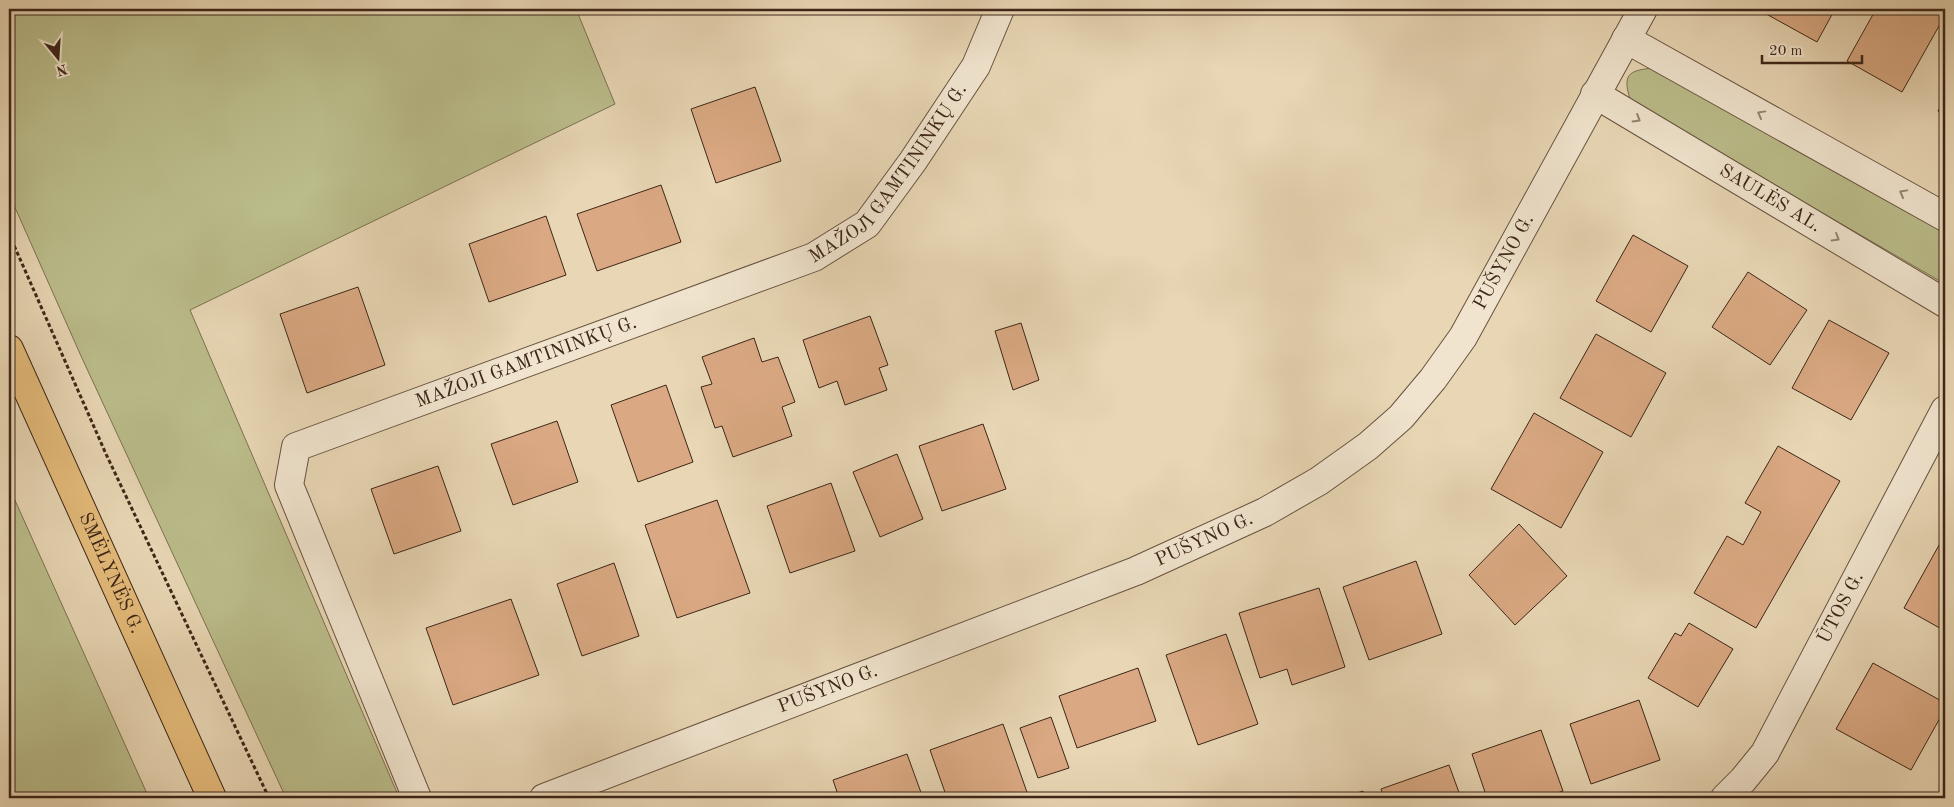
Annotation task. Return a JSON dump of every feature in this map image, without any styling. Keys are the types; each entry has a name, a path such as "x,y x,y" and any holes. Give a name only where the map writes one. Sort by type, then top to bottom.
{"highway":[{"name":"SMĖLYNĖS G.","path":"9,348 212,798"}],"street":[{"name":"MAŽOJI GAMTININKŲ G.","path":"417,798 289,485 296,447 814,258 867,224 913,161 976,66 1000,9"},
{"name":"PUŠYNO G.","path":"544,798 1136,571 1265,512 1319,481 1368,446 1401,417 1433,379 1463,337 1643,9"},
{"path":"1626,39 1945,217"},
{"name":"SAULĖS AL.","path":"1595,94 1945,303"},
{"name":"ŪTOS G.","path":"1726,798 1744,780 1765,753 1945,410"}],"path":[{"path":"9,234 106,454 269,798"}],"green space":[{"path":"9,9 576,9 615,104 190,310 398,795 396,798 286,798 81,356 9,194"},
{"path":"1655,68 1945,225 1945,284 1631,102 1627,86 1629,76 1638,70"},
{"path":"9,487 149,798 9,798"}],"building":[{"path":"1759,9 1835,9 1817,42"},
{"path":"1876,9 1930,9 1944,17 1902,92 1847,61"},
{"path":"755,87 781,161 716,183 691,109"},
{"path":"1945,99 1945,115 1938,111"},
{"path":"661,185 681,242 597,271 577,214"},
{"path":"546,216 566,275 489,302 469,244"},
{"path":"1633,235 1688,266 1651,332 1596,301"},
{"path":"1748,272 1807,310 1770,365 1712,327"},
{"path":"358,287 385,365 307,393 280,314"},
{"path":"870,316 888,365 879,368 887,390 845,405 837,381 819,388 803,340"},
{"path":"1829,320 1889,353 1851,420 1792,388"},
{"path":"1021,323 1039,380 1013,390 995,331"},
{"path":"1596,334 1666,373 1631,437 1560,398"},
{"path":"754,338 762,362 778,357 795,402 782,407 792,436 733,457 722,426 715,428 701,387 712,384 702,357"},
{"path":"666,385 693,462 638,482 611,405"},
{"path":"1534,413 1603,452 1561,528 1491,489"},
{"path":"557,421 578,482 513,505 491,444"},
{"path":"983,424 1006,489 942,511 919,446"},
{"path":"1778,446 1840,481 1756,628 1694,593 1727,536 1743,545 1761,512 1745,503"},
{"path":"897,454 923,519 880,537 853,472"},
{"path":"438,466 461,531 394,554 371,489"},
{"path":"831,483 855,551 790,573 767,506"},
{"path":"717,500 750,593 677,618 645,525"},
{"path":"1519,524 1567,576 1515,625 1469,575"},
{"path":"1943,538 1945,539 1945,631 1904,608"},
{"path":"1416,561 1442,634 1369,660 1343,587"},
{"path":"614,563 639,636 582,656 557,584"},
{"path":"1319,588 1345,667 1292,685 1287,669 1260,678 1239,613"},
{"path":"511,599 539,675 453,705 426,628"},
{"path":"1689,623 1733,649 1698,707 1648,678 1675,633 1681,636"},
{"path":"1226,634 1258,724 1198,745 1166,655"},
{"path":"1873,663 1945,703 1945,709 1911,770 1836,729"},
{"path":"1138,668 1156,721 1077,748 1059,696"},
{"path":"1639,700 1660,760 1591,784 1570,724"},
{"path":"1051,717 1069,768 1038,778 1020,728"},
{"path":"1003,724 1029,798 947,798 930,750"},
{"path":"1541,730 1563,791 1543,798 1487,798 1472,754"},
{"path":"907,754 923,798 839,798 833,780"},
{"path":"1449,765 1461,798 1384,798 1381,789"},
{"path":"1363,791 1366,798 1342,798"}]}
